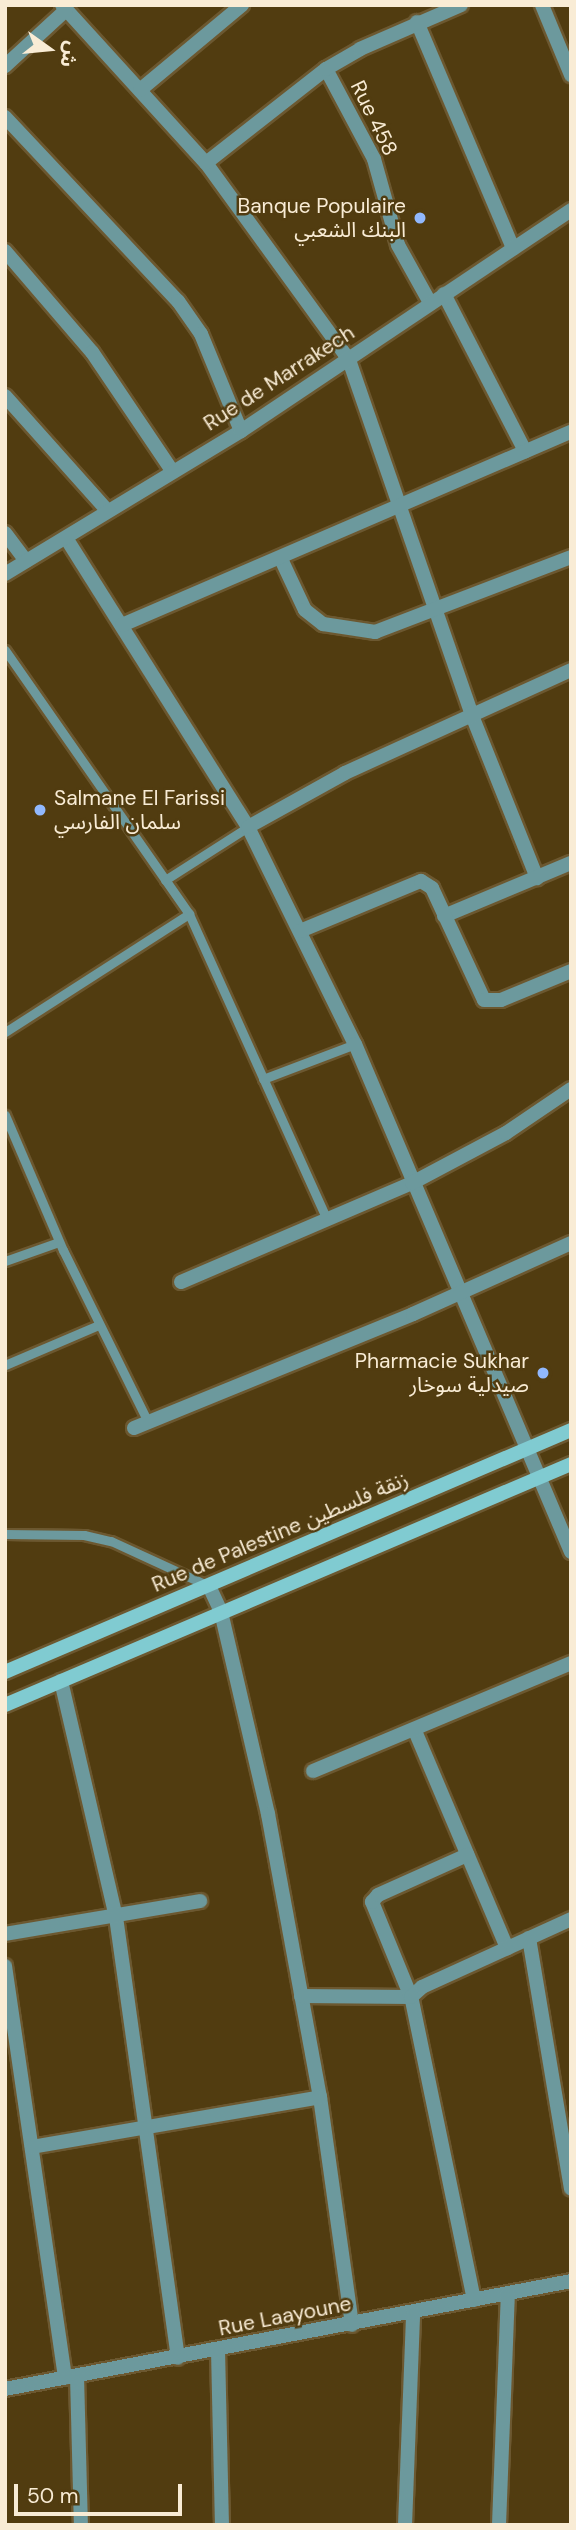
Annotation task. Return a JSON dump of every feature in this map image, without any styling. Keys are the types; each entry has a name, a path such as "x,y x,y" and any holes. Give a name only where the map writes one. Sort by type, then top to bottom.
{"main road":[{"name":"Rue de Palestine زنقة فلسطين","path":"5,1672 571,1430"},
{"path":"5,1705 571,1464"}],"street":[{"path":"140,90 242,5"},
{"path":"206,163 326,69 417,22 461,5"},
{"path":"542,5 571,75"},
{"path":"5,66 64,8 206,163 349,360 404,507 471,713 537,878"},
{"path":"417,22 513,248"},
{"name":"Rue 458","path":"326,69 374,159 398,244 429,301"},
{"path":"5,117 178,301 201,334 241,430"},
{"name":"Rue de Marrakech","path":"5,574 66,538 171,469 241,430 349,360 429,301 571,210"},
{"path":"5,251 92,352 171,469"},
{"path":"444,293 525,451"},
{"path":"5,396 108,511"},
{"path":"122,625 404,507 571,432"},
{"path":"5,533 26,561"},
{"path":"66,538 248,827 300,931 355,1044 571,1552"},
{"path":"281,559 305,610 323,625 374,632 439,611 571,557"},
{"path":"248,827 345,773 471,713 571,670"},
{"path":"444,916 571,863"},
{"path":"300,931 421,881 432,888 484,1000 500,1000 571,971"},
{"path":"181,1282 412,1183 506,1133 571,1088"},
{"path":"134,1428 459,1293 571,1243"},
{"path":"209,1586 221,1612 268,1814 320,2097 352,2325"},
{"path":"313,1771 415,1731 571,1662"},
{"path":"61,1681 116,1917 178,2358"},
{"path":"415,1731 507,1948"},
{"path":"467,1855 377,1895 372,1902 411,1997 474,2300"},
{"path":"5,1934 200,1901"},
{"path":"301,1996 411,1997 422,1987 571,1919"},
{"path":"529,1938 571,2188"},
{"path":"5,1966 71,2377 81,2525"},
{"path":"32,2147 148,2130 320,2097"},
{"name":"Rue Laayoune","path":"5,2389 413,2314 571,2281"},
{"path":"499,2525 508,2293"},
{"path":"405,2525 413,2314"},
{"path":"218,2350 222,2525"}],"lane":[{"path":"5,650 189,914 327,1219"},
{"path":"165,880 248,827"},
{"path":"5,1032 189,914"},
{"path":"263,1079 355,1044"},
{"path":"5,1115 59,1242 149,1422"},
{"path":"5,1261 59,1242"},
{"path":"5,1365 99,1325"},
{"path":"5,1534 84,1535 111,1541 209,1586"}],"place":[{"name":"Banque Populaire البنك الشعبي","path":"420,218"},
{"name":"Salmane El Farissi سلمان الفارسي","path":"40,810"},
{"name":"Pharmacie Sukhar صيدلية سوخار","path":"543,1373"}]}
